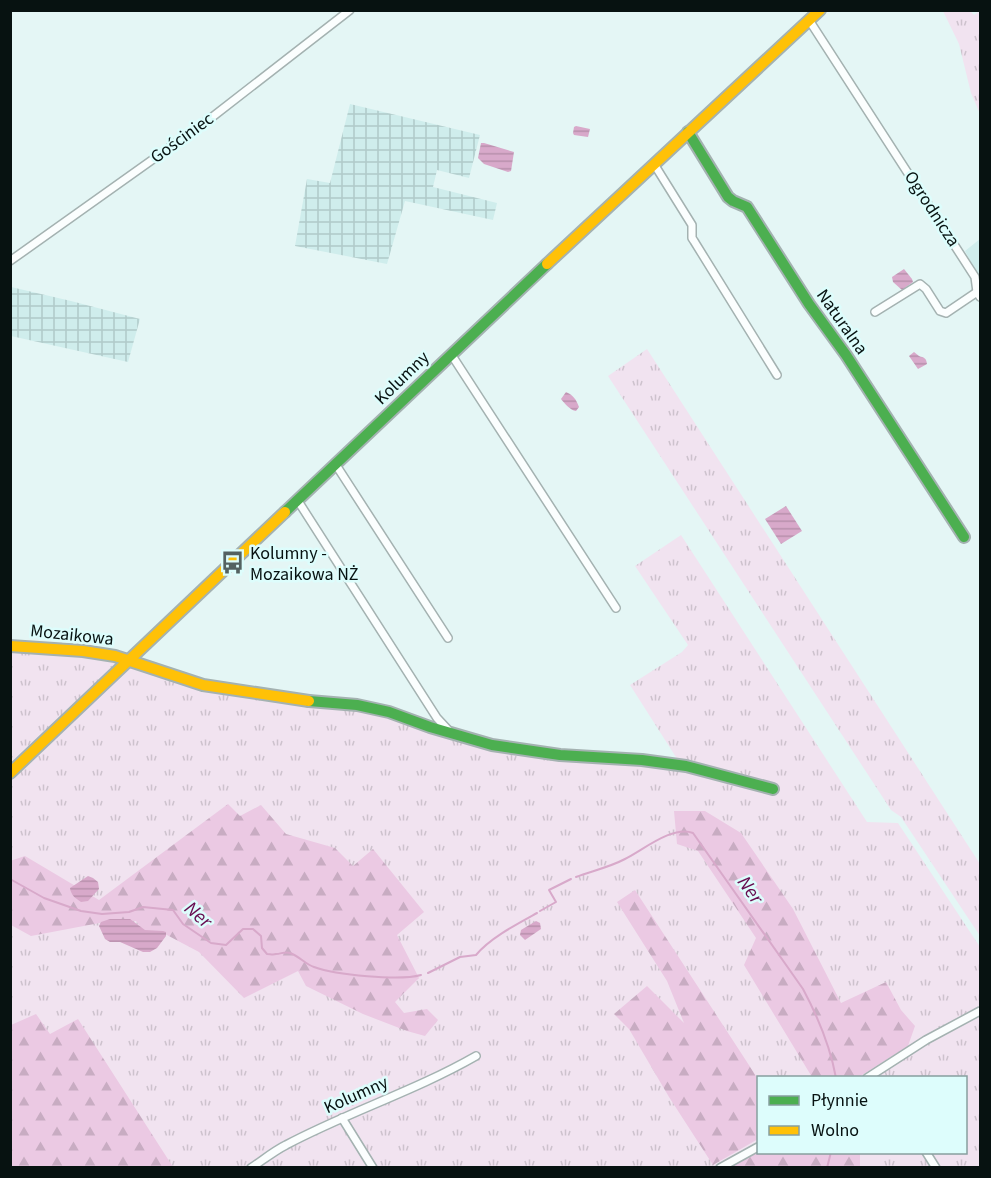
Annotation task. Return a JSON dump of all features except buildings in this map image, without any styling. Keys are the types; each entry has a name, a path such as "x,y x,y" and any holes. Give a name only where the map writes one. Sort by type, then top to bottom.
{"street":[{"name":"Gościniec","path":"10,261 211,118 350,10"},
{"name":"Kolumny","path":"10,773 452,354 820,10"},
{"name":"Ogrodnicza","path":"809,20 975,277 979,294 944,313 940,311 927,289 920,284 875,312"},
{"name":"Naturalna","path":"688,132 728,197 747,207 964,537"},
{"path":"654,164 693,225 692,238 777,375"},
{"path":"452,354 616,608"},
{"path":"336,465 448,638"},
{"path":"298,501 437,718 450,732"},
{"name":"Mozaikowa","path":"10,646 83,651 115,656 203,685 291,699 357,705 389,712 430,727 498,746 686,766 773,789"},
{"path":"879,1074 926,1040 981,1011"},
{"name":"Kolumny","path":"251,1167 285,1146 342,1118 412,1089 476,1056"},
{"path":"342,1118 373,1167"},
{"path":"720,1167 757,1148"},
{"path":"927,1154 936,1167"}],"shaded area":[{"path":"350,104 480,135 469,178 437,170 433,187 497,203 493,220 405,201 387,264 295,246 307,179 330,183"},
{"path":"576,126 590,129 588,137 574,135"},
{"path":"481,143 514,152 511,171 484,164 478,158"},
{"path":"980,239 980,279 965,251"},
{"path":"904,269 913,282 902,290 893,282 892,277"},
{"path":"11,287 140,319 128,362 11,336"},
{"path":"914,352 924,358 927,364 918,369 909,356"},
{"path":"566,392 577,402 579,407 576,411 561,399"},
{"path":"786,506 802,531 781,544 765,519"},
{"path":"88,876 98,882 99,889 88,901 81,902 71,893 70,888"},
{"path":"110,919 130,919 145,930 166,932 166,936 157,948 150,952 143,952 120,942 110,942 105,939 99,926 101,922"},
{"path":"536,921 540,923 541,929 525,940 520,935 521,930"}],"green space":[{"path":"943,11 970,11 974,15 980,11 980,114 971,93 959,44"},
{"path":"647,349 980,864 980,936 901,817 891,810 608,376"},
{"path":"681,535 867,822 898,823 980,947 980,1167 11,1167 11,649 113,659 117,663 136,663 192,683 367,708 482,743 681,765 630,685 682,652 688,645 635,566"},
{"path":"228,804 240,816 261,805 286,834 335,848 353,866 373,849 424,912 397,935 419,978 395,1002 404,1013 427,1009 438,1020 425,1036 363,1014 306,986 298,971 244,998 199,952 165,934 144,933 136,921 110,921 31,936 11,925 10,861 25,856 99,900"},
{"path":"674,811 705,811 741,833 793,909 841,1003 886,982 901,1010 915,1026 908,1046 861,1076 811,1076 744,965 756,938 698,851 677,844"},
{"path":"635,890 757,1077 757,1140 713,1165 629,1029 614,1014 647,986 684,1023 667,981 617,902"},
{"path":"36,1014 50,1034 78,1019 173,1167 11,1167 11,1025"},
{"path":"757,1150 757,1154 860,1154 860,1167 722,1168"}],"waterway":[{"name":"Ner","path":"576,877 619,862 667,835 685,831 693,833 803,989 823,1032 836,1076"},
{"name":"Ner","path":"10,879 44,898 81,911 102,914 129,912 143,907 173,910 183,924 211,943 226,945 243,929 253,929 261,936 262,948 267,954 288,952 311,966 324,970 383,977 421,975"},
{"name":"Ner","path":"540,911 556,902 549,890 571,879"},
{"name":"Ner","path":"428,973 460,957 476,955 496,937 537,913"},
{"name":"Ner","path":"827,1168 830,1154"}],"traffic: fast":[{"path":"688,132 728,197 747,207 964,537"},
{"path":"285,512 547,264"},
{"path":"309,701 357,705 389,712 492,745 560,755 642,760 686,766 773,789"}],"traffic: slow":[{"path":"547,264 820,10"},
{"path":"10,773 285,512"},
{"path":"10,646 83,651 115,656 203,685 309,701"}],"place":[{"name":"Kolumny - Mozaikowa NŻ","path":"232,563"}]}
